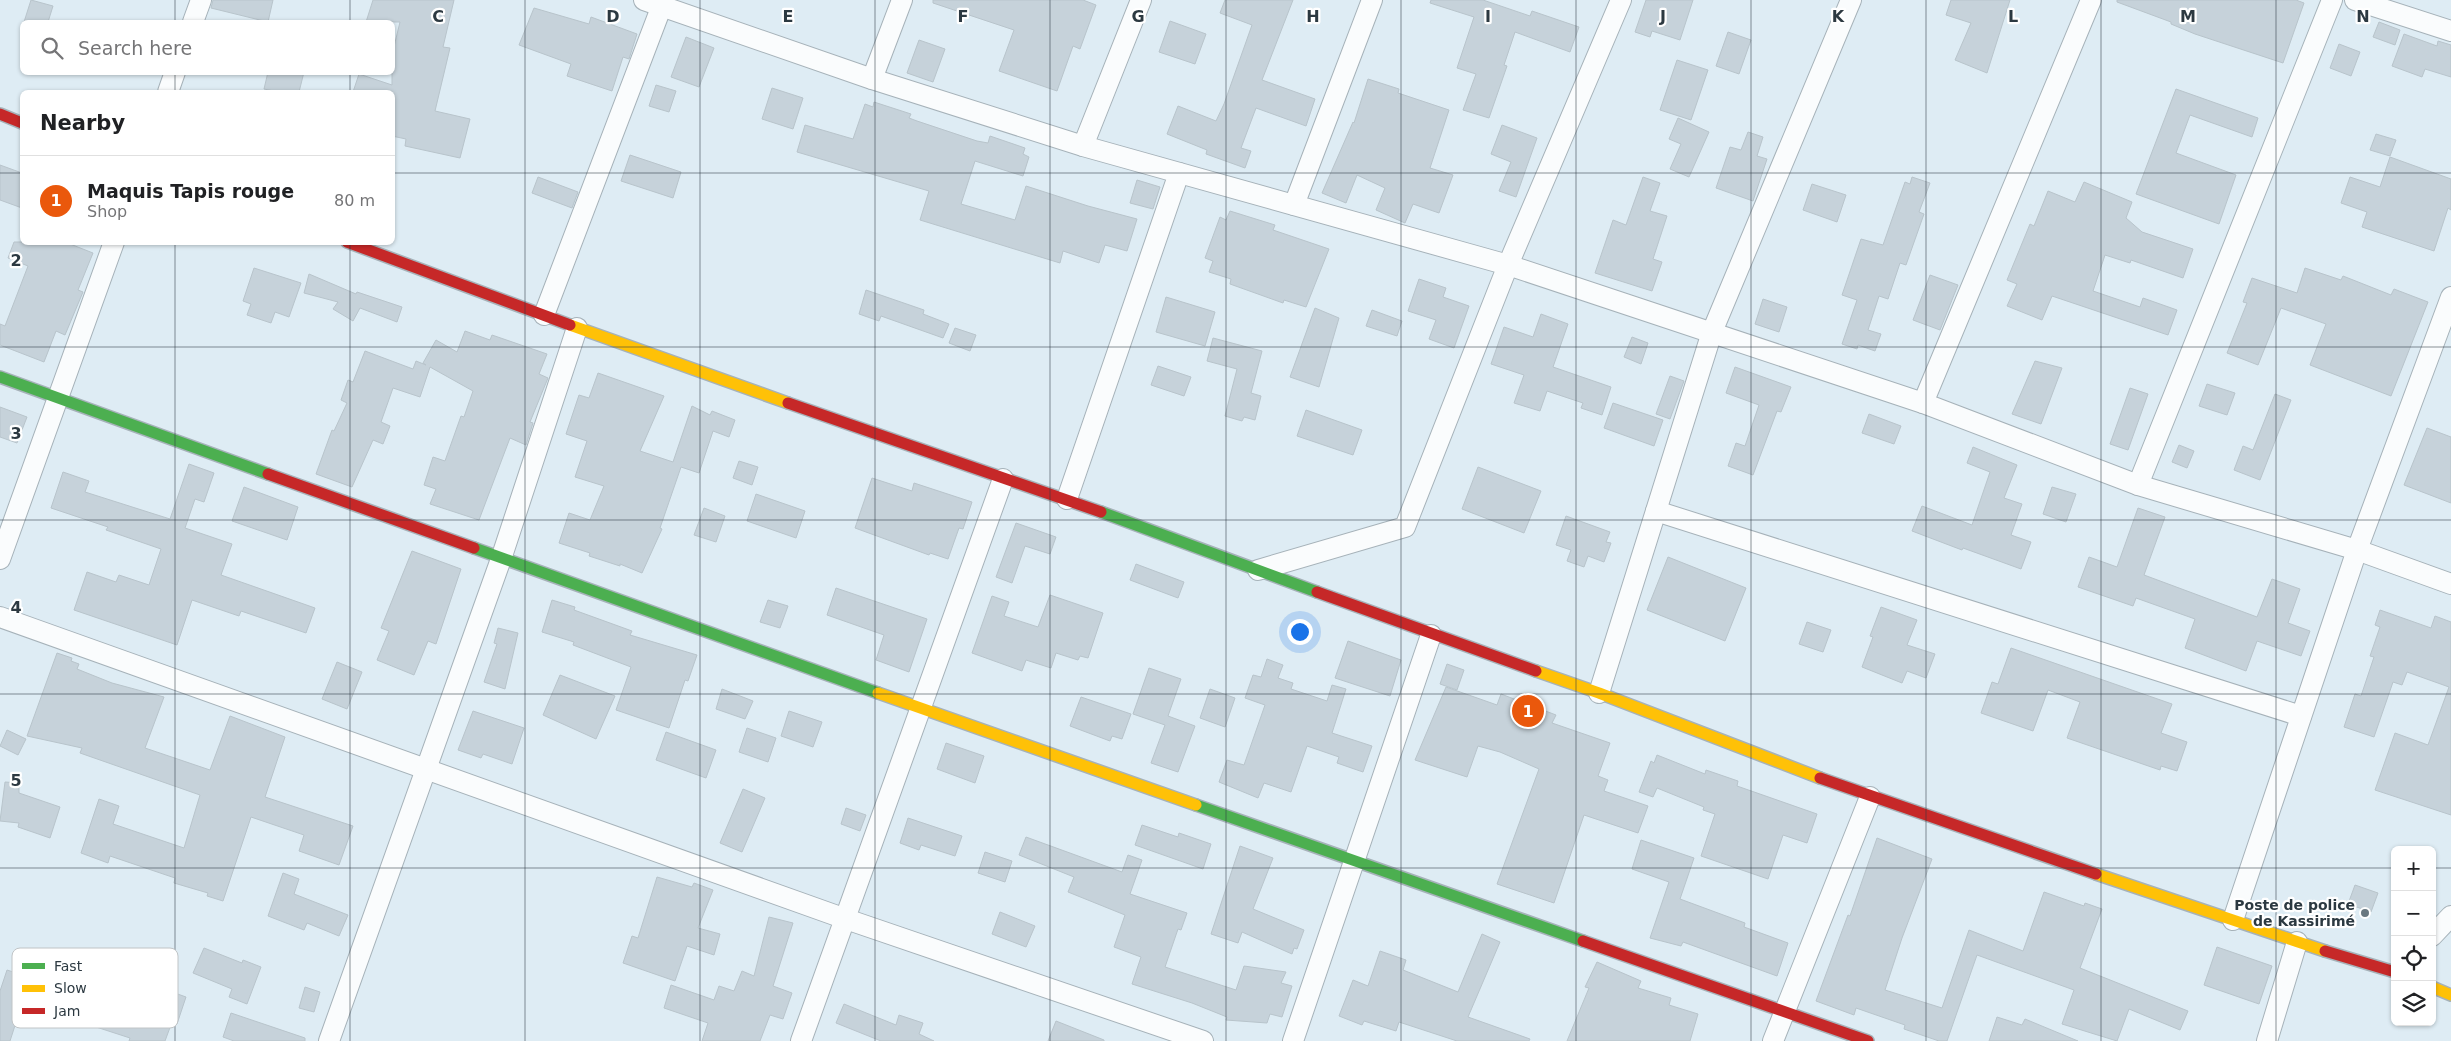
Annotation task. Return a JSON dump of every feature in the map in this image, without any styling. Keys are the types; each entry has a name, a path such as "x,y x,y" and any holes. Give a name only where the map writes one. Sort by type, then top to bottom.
{"street":[{"path":"194,20 201,0"},
{"path":"872,79 902,0"},
{"path":"1083,146 1141,0"},
{"path":"1294,205 1372,0"},
{"path":"1258,570 1405,527 1508,265 1621,0"},
{"path":"1599,693 1712,332 1851,0"},
{"path":"1923,403 2091,0"},
{"path":"2138,485 2332,0"},
{"path":"2355,0 2451,31"},
{"path":"544,315 657,2 872,79 1083,146 1508,265 1923,403 2138,485 2357,550 2451,584"},
{"path":"169,90 174,75"},
{"path":"0,114 20,121"},
{"path":"1067,499 1179,172"},
{"path":"0,559 113,245"},
{"path":"356,245 577,328 1003,479 1067,499 1431,635 1599,693 1870,797 2297,942 2391,971"},
{"path":"2233,920 2357,550 2451,297"},
{"path":"329,1041 501,559 577,328"},
{"path":"0,378 919,708 1868,1041"},
{"path":"801,1041 919,708 1003,479"},
{"path":"1656,512 2301,716"},
{"path":"0,617 844,918 1203,1041"},
{"path":"1293,1041 1431,635"},
{"path":"1773,1041 1870,797"},
{"path":"2436,932 2451,916"},
{"path":"2267,1041 2297,942"},
{"path":"2436,989 2451,995"}],"building":[{"path":"31,0 53,6 49,20 25,20"},
{"path":"213,0 273,0 268,20 260,20 211,8"},
{"path":"373,0 454,0 443,47 450,48 435,111 470,119 460,158 405,146 406,139 395,137 395,90 354,90 359,75 392,85 392,75 395,75 395,43 400,22 395,22 395,20 367,20"},
{"path":"933,0 1083,0 1096,5 1080,49 1073,46 1057,91 999,71 1014,30 933,3"},
{"path":"1225,0 1293,0 1262,80 1315,99 1306,126 1256,108 1241,148 1251,151 1245,168 1206,154 1207,150 1167,134 1178,106 1216,121 1224,104 1252,25 1220,13"},
{"path":"1431,0 1483,0 1530,16 1532,11 1579,27 1570,52 1515,32 1504,65 1507,66 1489,118 1463,110 1476,74 1457,68 1474,17 1430,3"},
{"path":"1646,0 1693,0 1680,40 1652,31 1650,37 1635,32"},
{"path":"1951,0 2010,0 1987,73 1955,60 1971,23 1946,15"},
{"path":"2117,0 2296,0 2304,3 2283,63 2195,34 2171,24 2171,22 2117,2"},
{"path":"534,8 589,24 591,17 637,34 629,59 623,57 612,91 567,76 571,64 519,45"},
{"path":"1170,21 1206,34 1195,64 1159,52"},
{"path":"2379,22 2400,30 2395,45 2373,37"},
{"path":"1728,32 1751,40 1739,74 1716,66"},
{"path":"2404,34 2437,46 2438,41 2451,45 2451,77 2425,69 2422,77 2392,66"},
{"path":"686,37 714,48 699,87 671,77"},
{"path":"919,40 945,49 933,82 907,73"},
{"path":"2339,44 2360,52 2351,76 2330,68"},
{"path":"1677,60 1708,70 1691,120 1660,110"},
{"path":"267,75 303,75 300,90 264,89"},
{"path":"1368,79 1399,89 1398,93 1449,110 1430,168 1453,175 1439,213 1413,204 1405,223 1376,210 1385,188 1357,175 1346,203 1322,193 1354,123"},
{"path":"656,85 676,91 669,112 649,106"},
{"path":"772,88 803,98 793,129 762,119"},
{"path":"2176,89 2258,118 2252,137 2190,115 2176,153 2236,175 2219,224 2136,194"},
{"path":"874,102 911,114 909,118 977,141 988,143 990,136 1025,148 1023,154 1029,157 1023,176 975,161 961,204 1015,220 1026,186 1088,206 1137,219 1127,251 1105,245 1099,263 1063,251 1060,263 920,220 929,191 797,152 805,125 853,139 865,104 873,107"},
{"path":"1678,118 1709,132 1689,177 1670,169 1681,144 1669,139"},
{"path":"1502,125 1537,138 1516,197 1499,191 1511,162 1491,154"},
{"path":"1748,132 1763,137 1757,156 1767,159 1753,201 1716,188 1730,147 1741,150"},
{"path":"2376,134 2396,140 2390,156 2370,150"},
{"path":"630,155 681,172 673,198 621,181"},
{"path":"2390,157 2451,179 2451,210 2448,208 2434,251 2362,227 2367,212 2341,203 2350,177 2380,187"},
{"path":"0,165 20,172 20,207 0,200"},
{"path":"538,177 578,192 572,208 532,193"},
{"path":"1643,177 1660,183 1650,211 1667,216 1653,259 1662,262 1652,291 1595,273 1613,220 1626,225"},
{"path":"1912,177 1930,183 1919,212 1924,214 1906,265 1900,263 1888,299 1879,296 1868,330 1881,334 1875,351 1858,345 1857,349 1842,344 1857,300 1842,295 1861,239 1883,245 1905,182 1910,184"},
{"path":"1137,180 1160,187 1153,209 1130,203"},
{"path":"2084,182 2132,202 2126,218 2142,232 2193,249 2183,278 2131,260 2130,263 2105,255 2093,291 2140,307 2143,298 2177,310 2168,335 2052,296 2042,320 2007,306 2017,284 2007,280 2030,224 2034,226 2048,191 2075,202"},
{"path":"1812,184 1846,195 1837,222 1803,210"},
{"path":"1230,211 1275,225 1273,230 1329,249 1306,307 1284,300 1283,303 1230,284 1231,279 1209,272 1213,261 1205,258 1220,217 1226,220"},
{"path":"14,242 20,242 20,245 73,245 93,253 78,290 83,292 65,335 56,331 44,362 0,345 0,324 5,326 28,266 8,258"},
{"path":"254,268 301,283 289,317 275,312 271,323 247,315 251,304 243,301"},
{"path":"2305,268 2341,280 2343,276 2391,295 2394,289 2428,302 2391,396 2310,365 2326,324 2281,308 2258,365 2227,353 2247,303 2243,302 2252,278 2297,293"},
{"path":"309,274 356,294 357,292 402,307 397,322 360,308 353,321 333,309 338,302 304,293"},
{"path":"1930,275 1958,285 1940,330 1913,320"},
{"path":"1419,279 1446,288 1443,297 1469,306 1454,348 1429,339 1436,320 1408,311"},
{"path":"866,290 924,310 923,314 949,324 943,338 881,316 879,321 859,314"},
{"path":"1166,297 1215,312 1205,346 1156,332"},
{"path":"1763,299 1787,307 1779,332 1755,324"},
{"path":"1315,308 1339,318 1319,387 1290,377"},
{"path":"1372,310 1402,321 1397,336 1366,326"},
{"path":"1541,314 1568,324 1553,367 1611,387 1602,415 1581,408 1583,403 1547,391 1540,411 1514,403 1524,375 1491,364 1504,327 1533,337"},
{"path":"955,328 976,335 970,351 949,343"},
{"path":"465,331 490,340 492,335 547,354 539,374 548,378 530,422 533,423 526,445 510,438 479,520 430,504 436,489 424,485 433,457 445,461 461,416 464,417 473,391 430,367 420,397 393,388 381,422 390,426 383,444 373,440 352,487 316,474 332,430 334,431 347,403 341,400 348,380 353,382 365,351 413,369 416,361 426,365 423,363 436,340 457,352"},
{"path":"1632,337 1648,343 1641,364 1624,357"},
{"path":"1213,338 1262,351 1251,393 1261,396 1255,420 1244,417 1242,421 1225,416 1237,369 1207,361"},
{"path":"2035,361 2062,368 2041,424 2012,414"},
{"path":"1158,366 1191,377 1184,396 1151,385"},
{"path":"1735,367 1791,387 1781,412 1777,411 1753,475 1728,466 1736,443 1745,446 1759,405 1726,393"},
{"path":"598,373 664,396 640,451 673,462 692,406 710,415 712,411 735,420 729,437 713,431 699,473 681,467 660,528 662,529 642,573 620,564 620,566 589,556 590,553 559,543 569,513 590,520 604,486 575,477 587,441 566,434 579,395 589,398"},
{"path":"1670,376 1684,381 1670,419 1656,414"},
{"path":"2207,384 2235,393 2227,415 2199,406"},
{"path":"2130,388 2148,394 2128,450 2110,444"},
{"path":"2275,394 2291,400 2260,480 2234,470 2243,446 2253,450"},
{"path":"1613,403 1663,420 1654,446 1604,428"},
{"path":"0,407 27,417 17,443 0,437"},
{"path":"1306,410 1362,430 1353,455 1297,436"},
{"path":"1869,414 1901,426 1894,444 1862,433"},
{"path":"2427,428 2451,437 2451,503 2404,485"},
{"path":"2179,445 2194,451 2187,468 2172,462"},
{"path":"1973,447 2017,465 2004,498 2022,504 2011,535 2031,542 2021,569 1912,531 1922,506 1972,525 1990,472 1967,463"},
{"path":"739,461 758,467 752,485 733,478"},
{"path":"189,464 214,473 204,502 195,499 185,528 232,544 221,575 315,608 306,633 241,611 239,616 192,600 177,645 74,610 87,572 116,582 119,575 149,585 161,549 106,530 108,527 51,508 63,472 89,481 85,492 170,519"},
{"path":"1478,467 1541,491 1524,533 1462,509"},
{"path":"872,478 912,491 914,483 972,502 963,529 959,528 948,559 930,553 929,555 855,528"},
{"path":"244,487 298,507 287,540 232,521"},
{"path":"2052,487 2076,494 2066,522 2043,514"},
{"path":"756,494 805,511 796,538 747,521"},
{"path":"704,508 725,516 716,542 694,535"},
{"path":"2138,508 2165,517 2144,575 2257,617 2272,579 2300,589 2288,623 2310,631 2301,656 2257,641 2246,671 2185,648 2195,619 2136,598 2133,606 2078,587 2089,557 2117,567"},
{"path":"1566,516 1610,532 1606,542 1611,543 1604,562 1588,556 1584,567 1567,561 1571,550 1556,545"},
{"path":"1016,523 1056,537 1050,554 1025,546 1012,583 996,577"},
{"path":"412,551 461,569 436,644 428,641 414,675 377,660 389,631 381,628"},
{"path":"1668,557 1746,588 1725,641 1647,610"},
{"path":"1136,564 1184,582 1178,598 1130,580"},
{"path":"836,588 927,619 909,672 876,660 884,635 827,615"},
{"path":"1050,595 1103,613 1088,658 1080,656 1078,660 1056,653 1051,668 1026,660 1022,671 972,653 992,596 1009,602 1004,616 1038,627"},
{"path":"552,600 575,607 574,610 632,631 630,635 697,655 688,681 685,680 669,728 616,710 631,667 573,645 574,642 542,632"},
{"path":"768,600 788,606 780,628 760,622"},
{"path":"1881,607 1917,620 1907,645 1935,654 1926,678 1907,671 1902,683 1862,667 1873,637 1870,636"},
{"path":"2380,610 2431,628 2435,616 2451,622 2451,815 2375,790 2395,733 2428,745 2449,687 2407,672 2402,685 2393,682 2374,737 2344,727 2355,694 2361,696 2374,657 2370,656 2380,627 2375,625"},
{"path":"1807,622 1831,630 1823,652 1799,644"},
{"path":"498,628 518,633 505,689 484,682 497,644 494,643"},
{"path":"1348,641 1401,660 1390,696 1335,678"},
{"path":"2011,648 2172,704 2161,733 2187,742 2177,771 2161,766 2160,770 2067,738 2080,702 2048,690 2033,731 1981,713 1992,682 1998,684"},
{"path":"57,653 72,658 71,661 79,664 77,669 112,683 164,697 145,748 210,770 230,716 285,737 265,797 353,826 339,865 299,851 304,835 251,817 223,901 207,896 208,893 174,883 175,878 110,856 108,863 81,853 99,799 119,806 113,824 184,848 200,795 80,753 82,748 27,736"},
{"path":"1267,659 1283,665 1278,678 1293,683 1291,689 1327,701 1332,685 1346,689 1332,733 1372,746 1363,772 1337,763 1339,757 1307,746 1291,792 1264,783 1258,798 1219,782 1227,760 1244,765 1265,705 1245,698 1253,675 1261,677"},
{"path":"337,662 362,672 347,709 322,699"},
{"path":"1447,664 1464,670 1457,690 1440,684"},
{"path":"1149,668 1181,679 1168,716 1195,726 1178,772 1151,763 1165,725 1133,714"},
{"path":"560,675 615,696 596,739 543,715"},
{"path":"1446,687 1497,705 1501,694 1556,715 1552,723 1610,743 1598,776 1608,780 1604,791 1648,806 1638,833 1584,815 1554,903 1497,884 1539,769 1500,752 1478,746 1467,777 1415,760"},
{"path":"722,689 753,701 745,719 716,709"},
{"path":"1210,689 1235,698 1225,727 1200,718"},
{"path":"1081,697 1131,714 1122,739 1112,736 1110,741 1070,726"},
{"path":"473,711 524,728 512,764 483,754 481,758 458,750"},
{"path":"789,711 822,722 813,747 781,736"},
{"path":"747,728 776,738 768,762 739,752"},
{"path":"7,730 26,739 18,755 0,746"},
{"path":"666,732 716,750 706,778 656,760"},
{"path":"946,743 984,756 975,783 937,769"},
{"path":"1657,755 1705,774 1706,770 1738,781 1737,786 1817,814 1807,843 1783,835 1768,879 1701,856 1715,814 1703,810 1704,807 1657,788 1653,797 1639,792 1651,761 1654,763"},
{"path":"5,782 19,783 19,793 60,807 50,838 18,827 19,823 0,821"},
{"path":"743,789 765,798 742,852 720,843"},
{"path":"846,808 866,815 860,831 841,824"},
{"path":"908,818 962,836 955,856 921,845 919,850 900,843"},
{"path":"1142,825 1178,837 1179,833 1211,844 1203,869 1135,845"},
{"path":"1026,837 1122,872 1128,855 1142,860 1130,894 1187,913 1181,930 1178,929 1165,967 1236,990 1244,966 1286,972 1281,983 1292,986 1282,1017 1270,1014 1267,1023 1226,1020 1227,1017 1192,1003 1132,984 1141,957 1114,947 1125,915 1068,892 1074,877 1019,855"},
{"path":"1877,838 1932,859 1902,938 1885,990 1942,1008 1969,930 2023,951 2044,892 2084,906 2085,903 2102,909 2080,968 2188,1011 2180,1030 2129,1009 2117,1041 2062,1024 2074,990 1977,955 1947,1041 1939,1041 1904,1029 1905,1025 1856,1008 1854,1015 1816,1001 1848,915 1850,916"},
{"path":"1641,840 1694,858 1680,899 1745,923 1744,927 1788,943 1777,976 1683,942 1681,946 1650,938 1669,882 1632,869"},
{"path":"1240,846 1273,858 1253,909 1304,930 1297,949 1294,948 1292,954 1242,932 1238,943 1211,934"},
{"path":"985,852 1012,861 1005,882 978,873"},
{"path":"283,873 299,879 294,894 348,915 339,936 307,923 304,930 268,916"},
{"path":"657,877 692,887 694,883 713,890 698,928 720,934 714,955 687,946 675,981 623,963 632,936 638,938"},
{"path":"2355,885 2378,893 2371,912 2348,904"},
{"path":"1000,912 1035,926 1026,947 992,934"},
{"path":"769,917 793,923 773,986 792,993 783,1019 770,1015 760,1041 702,1041 708,1023 664,1008 671,985 714,1000 719,986 734,991 742,971 754,976"},
{"path":"1482,934 1500,942 1468,1017 1530,1039 1529,1041 1457,1041 1399,1022 1396,1031 1364,1021 1362,1025 1339,1016 1353,980 1368,986 1380,951 1406,960 1403,970 1458,992"},
{"path":"2217,947 2272,966 2259,1004 2204,985"},
{"path":"204,948 242,963 243,960 261,967 247,1004 229,997 232,989 193,973"},
{"path":"1597,962 1641,981 1638,988 1671,998 1669,1005 1698,1014 1690,1041 1567,1041 1589,988 1585,987"},
{"path":"7,970 12,972 12,1028 14,1028 10,1041 0,1041 0,991"},
{"path":"305,987 320,992 314,1012 299,1008"},
{"path":"178,994 186,997 178,1021"},
{"path":"844,1004 896,1025 899,1015 923,1023 919,1034 934,1041 881,1041 836,1023"},
{"path":"231,1013 305,1038 305,1041 234,1041 223,1037"},
{"path":"1997,1017 2022,1025 2025,1019 2078,1041 1989,1041"},
{"path":"1056,1021 1104,1040 1104,1041 1048,1041"},
{"path":"99,1028 170,1028 165,1041 129,1041 130,1038"}],"traffic: fast":[{"path":"0,377 268,474"},
{"path":"1101,512 1317,592"},
{"path":"474,548 878,693"},
{"path":"1196,805 1583,941"}],"traffic: slow":[{"path":"570,325 788,403"},
{"path":"1536,671 1599,693 1820,778"},
{"path":"878,693 1196,805"},
{"path":"2096,874 2325,951"},
{"path":"2436,989 2451,995"}],"traffic: jam":[{"path":"0,114 20,122"},
{"path":"355,245 570,325"},
{"path":"788,403 1101,512"},
{"path":"268,474 474,548"},
{"path":"1317,592 1536,671"},
{"path":"1820,778 2096,874"},
{"path":"1583,941 1868,1041"},
{"path":"2325,951 2391,971"}],"place":[{"name":"Maquis Tapis rouge","path":"1528,711"},
{"name":"Poste de police de Kassirimé","path":"2365,913"}]}
